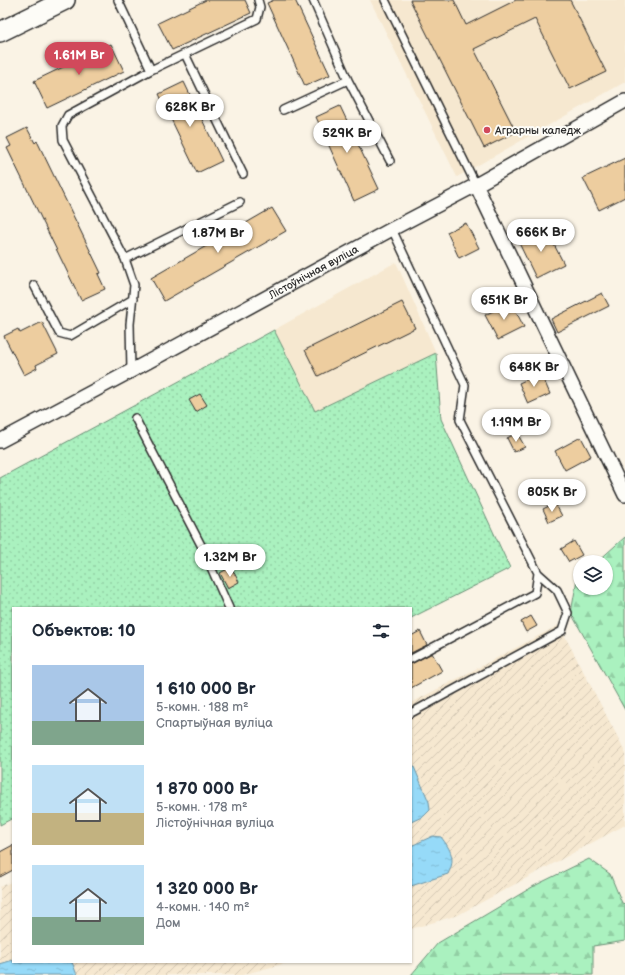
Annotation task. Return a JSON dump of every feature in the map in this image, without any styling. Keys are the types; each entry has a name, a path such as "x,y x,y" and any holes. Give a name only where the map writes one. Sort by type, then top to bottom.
{"street":[{"path":"0,32 65,0"},
{"name":"Лістоўнічная вуліца","path":"0,441 476,185 625,101"},
{"path":"476,185 625,495"}],"lane":[{"path":"118,0 151,70"},
{"path":"131,371 130,324 134,285 125,260 63,140 62,126 68,115 151,70 257,19 260,8 258,0"},
{"path":"313,0 348,80 390,162"},
{"path":"385,0 476,185"},
{"path":"185,54 243,174"},
{"path":"283,110 348,80"},
{"path":"125,260 240,202"},
{"path":"392,229 465,385 460,420 538,573 557,590 568,613 562,631 412,711"},
{"path":"34,285 59,333 70,336 133,299"},
{"path":"135,418 202,547 230,607"},
{"path":"412,658 535,593 538,573"}],"shaded area":[{"name":"Аграрны каледж","path":"370,0 625,0 625,82 457,177"},
{"path":"396,262 436,353 315,411 274,330"},
{"path":"559,625 625,751 625,825 458,915 412,929 412,702"},
{"path":"12,881 12,963 286,963 242,975 0,975 0,887"}],"green space":[{"path":"274,330 315,411 436,353 441,419 510,568 412,617 412,607 12,607 12,819 0,825 0,478"},
{"path":"625,537 625,710 571,613 574,595 613,595 613,555 605,555"},
{"path":"589,859 610,874 622,903 625,904 625,941 593,946 593,975 411,975 438,943 534,886"}],"water":[{"path":"412,762 429,802 430,810 424,816 412,822"},
{"path":"433,836 441,837 450,850 452,859 452,864 448,874 412,886 412,846"},
{"path":"12,960 12,963 72,963 77,975 0,975 0,964"}],"building":[{"path":"206,0 245,0 251,13 172,50 158,23"},
{"path":"274,0 295,0 330,75 305,86 267,3"},
{"path":"410,0 454,0 466,25 516,0 570,0 606,72 570,89 535,19 474,49 516,132 484,148"},
{"path":"111,44 124,71 47,108 34,81"},
{"path":"184,82 222,161 197,173 159,94"},
{"path":"340,106 379,189 354,201 316,117"},
{"path":"27,128 35,143 37,141 101,273 98,274 105,289 81,300 7,148 11,146 7,138"},
{"path":"625,158 625,197 599,210 583,178"},
{"path":"272,208 286,231 164,301 151,278"},
{"path":"466,223 479,248 459,258 447,232"},
{"path":"545,227 564,264 536,278 518,241"},
{"path":"602,293 609,306 557,332 551,319"},
{"path":"402,302 415,328 318,376 305,350"},
{"path":"511,302 524,327 498,340 485,315"},
{"path":"42,322 58,354 36,365 37,368 24,375 4,336 18,329 20,333"},
{"path":"541,373 550,394 528,404 519,383"},
{"path":"200,394 207,405 196,412 189,400"},
{"path":"517,433 525,447 514,452 507,438"},
{"path":"581,437 591,456 565,470 555,451"},
{"path":"555,503 562,516 549,522 543,509"},
{"path":"574,541 582,555 573,555 573,560 569,562 561,549"},
{"path":"231,567 239,582 228,588 220,573"},
{"path":"531,616 537,626 526,632 521,622"},
{"path":"420,631 427,645 412,652 412,635"},
{"path":"432,653 442,671 412,687 412,663"},
{"path":"12,846 12,871 0,877 0,852"}],"place":[{"name":"Аграрны каледж","path":"487,130"}]}
